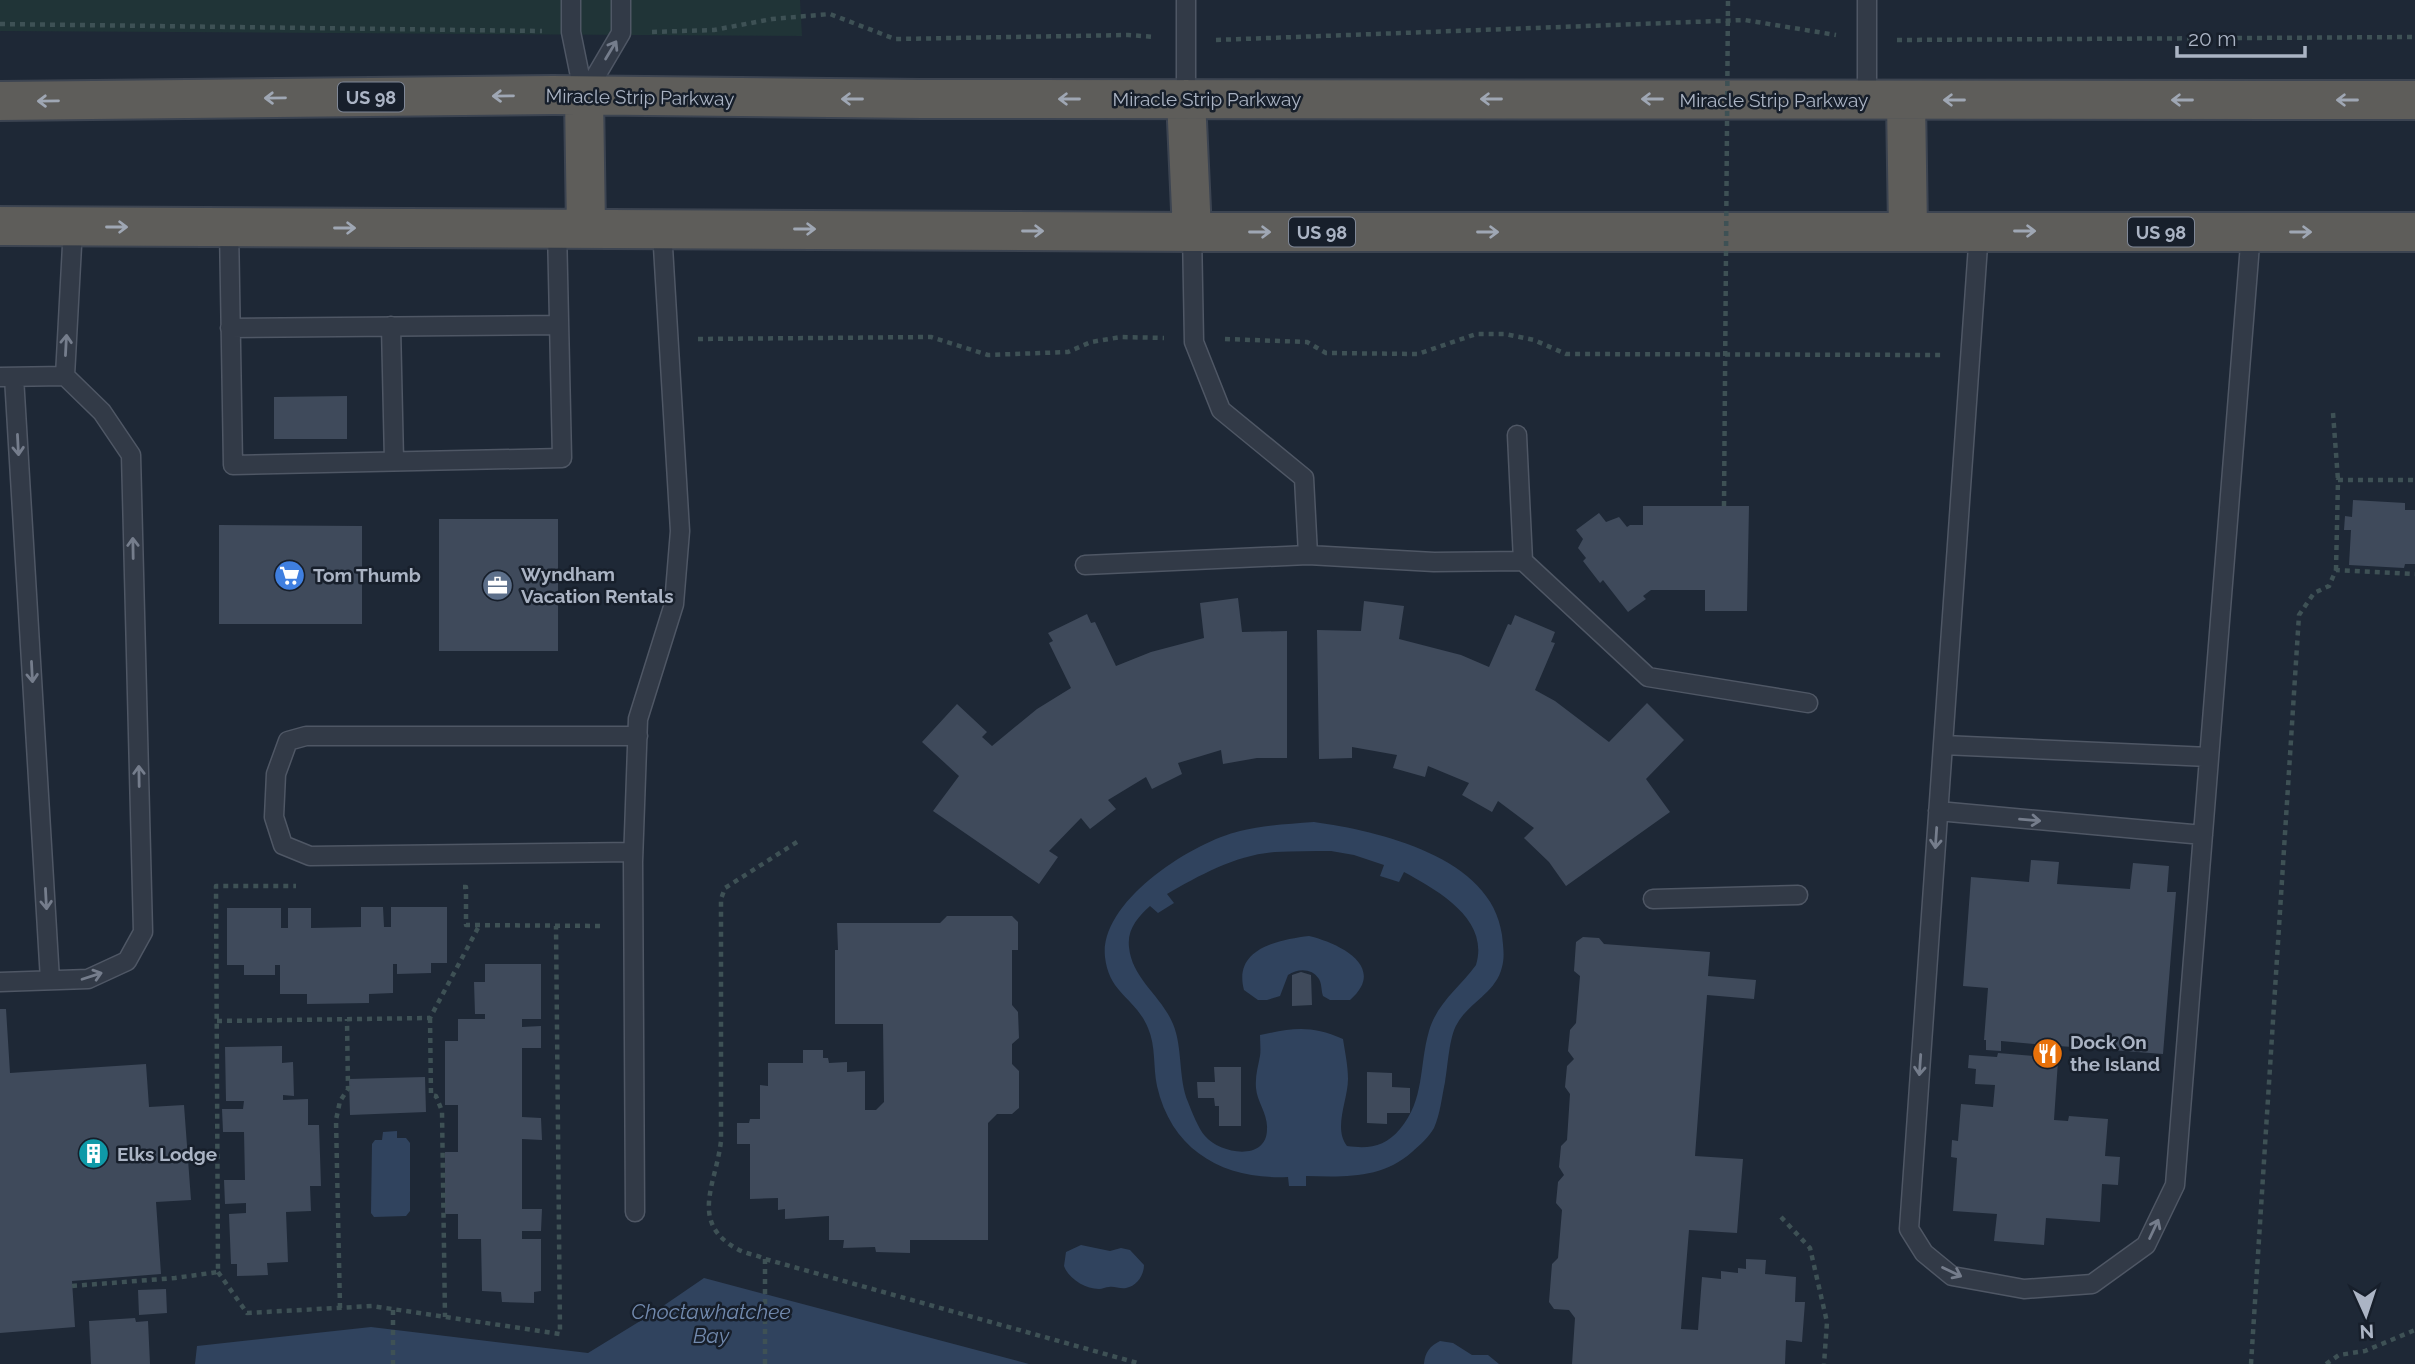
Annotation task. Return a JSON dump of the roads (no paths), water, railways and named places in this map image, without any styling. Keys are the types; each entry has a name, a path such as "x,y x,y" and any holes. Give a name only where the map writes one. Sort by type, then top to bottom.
{"highway":[{"name":"Miracle Strip Parkway","path":"0,101 584,96 742,99 2415,100"},
{"path":"572,229 584,96"},
{"path":"1186,99 1192,233"},
{"path":"1906,100 1908,230"},
{"name":"US 98","path":"0,226 1192,233 1908,230 2415,232"}],"lane":[{"path":"571,0 571,32 584,96"},
{"path":"584,96 621,33 621,0"},
{"path":"1186,0 1186,99"},
{"path":"1867,0 1867,100"},
{"path":"65,376 73,227"},
{"path":"229,228 233,465 562,458 559,325 572,229"},
{"path":"635,1212 633,852 638,719 674,604 679,543 662,230"},
{"path":"1979,231 1909,1229 1924,1254 1952,1276 2024,1289 2092,1284 2146,1245 2175,1185 2251,232"},
{"path":"1192,233 1194,338 1221,410 1304,478 1308,555"},
{"path":"230,328 559,325"},
{"path":"391,326 394,461"},
{"path":"0,982 88,979 127,961 143,932 131,455 102,412 65,376 7,377 50,980"},
{"path":"1517,435 1523,561"},
{"path":"1085,565 1308,555 1434,562 1523,561 1648,677 1808,703"},
{"path":"633,852 310,856 283,845 274,817 276,774 288,741 306,736 638,736"},
{"path":"1942,745 2209,757"},
{"path":"1938,811 2203,835"},
{"path":"1653,899 1798,895"}],"water":[{"path":"1314,822 1369,832 1399,841 1455,867 1478,886 1494,908 1502,935 1504,955 1499,976 1494,984 1468,1009 1454,1030 1438,1117 1424,1141 1400,1161 1375,1172 1348,1176 1306,1176 1306,1186 1289,1186 1288,1177 1265,1177 1223,1167 1188,1145 1164,1109 1157,1086 1148,1028 1137,1009 1117,988 1105,957 1107,936 1117,915 1133,895 1175,861 1198,847 1240,831","holes":["1331,851 1384,865 1380,876 1399,882 1404,872 1445,897 1468,920 1475,934 1478,949 1476,965 1443,1004 1433,1021 1414,1106 1400,1129 1388,1140 1369,1147 1347,1146 1341,1131 1348,1079 1343,1039 1321,1031 1302,1029 1260,1035 1256,1088 1267,1124 1265,1140 1259,1147 1242,1152 1221,1147 1205,1136 1191,1110 1185,1093 1173,1024 1141,978 1131,958 1129,941 1132,929 1150,906 1158,913 1174,903 1167,894 1205,873 1246,857 1275,852"]},
{"path":"1309,936 1345,951 1362,967 1364,977 1360,988 1350,1000 1330,1000 1323,996 1319,979 1305,970 1288,975 1280,996 1258,1000 1244,990 1242,976 1251,956 1271,944"},
{"path":"397,1131 397,1138 406,1138 410,1143 410,1211 406,1216 374,1217 371,1213 372,1144 375,1140 382,1140 383,1132"},
{"path":"1081,1245 1110,1251 1121,1248 1130,1250 1144,1265 1141,1276 1137,1282 1126,1288 1094,1289 1083,1285 1069,1275 1064,1266 1066,1252"},
{"name":"Choctawhatchee Bay","path":"704,1278 1029,1364 195,1364 197,1346 371,1327 588,1353"},
{"path":"1440,1341 1453,1343 1472,1355 1488,1355 1499,1364 1424,1364 1429,1350"}],"place":[{"name":"Tom Thumb","path":"290,575"},
{"name":"Wyndham Vacation Rentals","path":"498,585"},
{"name":"Dock On the Island","path":"2047,1053"},
{"name":"Elks Lodge","path":"94,1154"}]}
